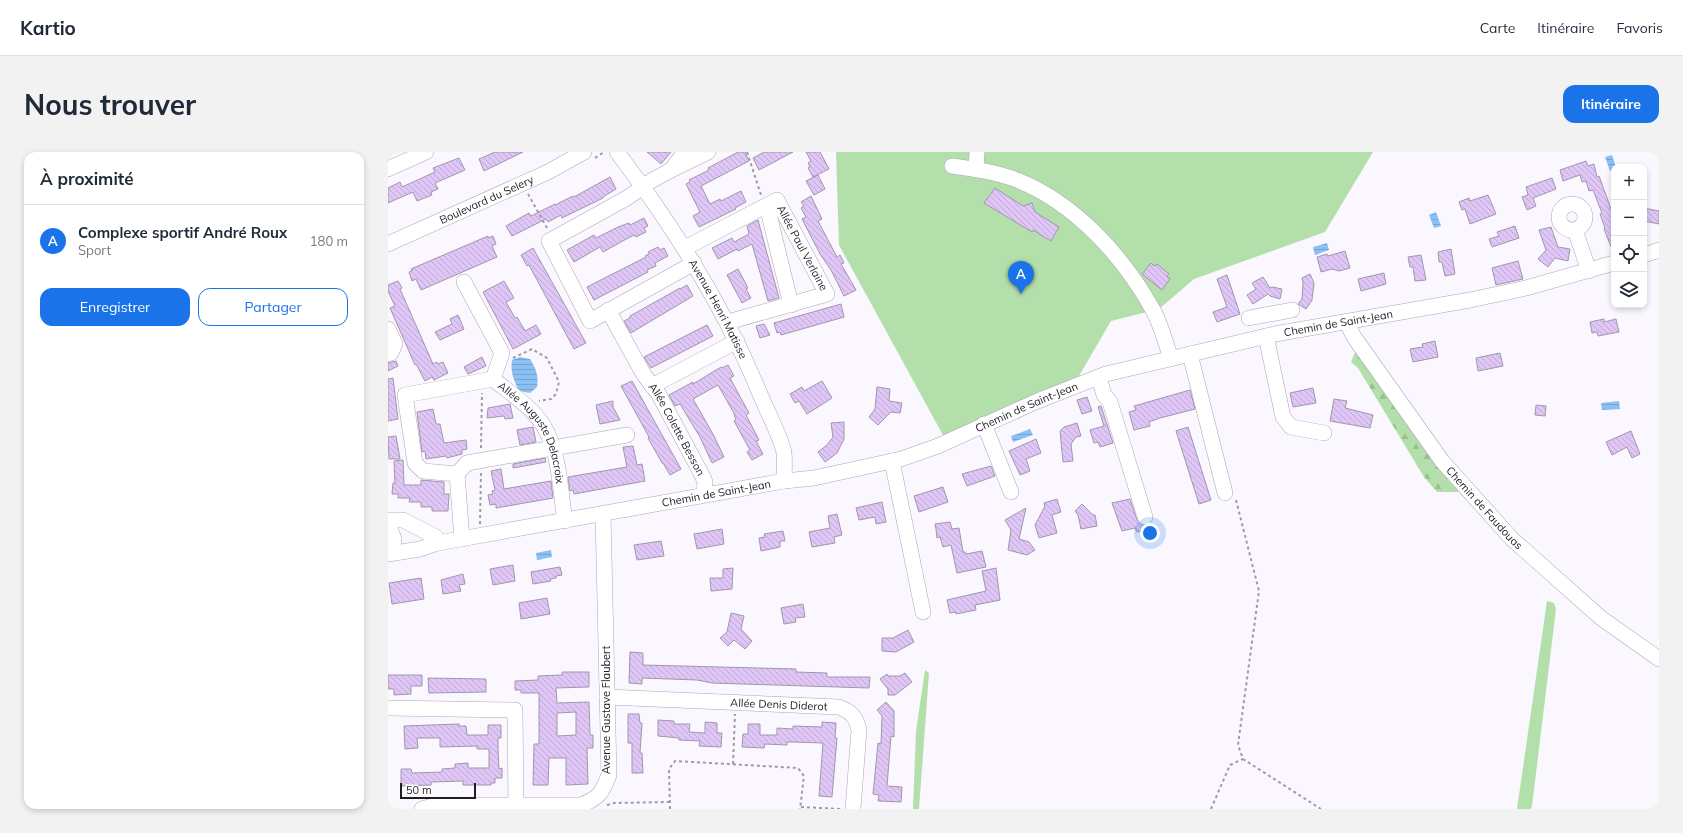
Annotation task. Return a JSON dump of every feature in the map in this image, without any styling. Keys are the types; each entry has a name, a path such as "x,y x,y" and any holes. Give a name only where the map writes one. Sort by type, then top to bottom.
{"street":[{"path":"388,169 426,152"},
{"name":"Boulevard du Selery","path":"388,244 548,172 584,152"},
{"name":"Avenue Henri Matisse","path":"617,152 685,248 728,322 784,453 784,481"},
{"path":"671,170 685,152"},
{"path":"694,263 590,321 549,241 627,198 671,170 708,152"},
{"path":"976,169 977,152"},
{"path":"952,166 976,169 1001,175 1028,185 1072,213 1092,229 1115,255 1153,310 1171,358"},
{"name":"Allée Paul Verlaine","path":"685,248 778,200 827,294 728,322"},
{"name":"Allée Paul Verlaine","path":"766,207 791,305"},
{"path":"1575,230 1589,271"},
{"path":"1647,253 1659,250"},
{"name":"Chemin de Saint-Jean","path":"388,524 394,539 390,553 420,549 438,543 704,495 849,471 892,461 938,446 984,424 1099,377 1171,358 1270,335 1347,323 1470,300 1526,288 1611,265"},
{"path":"464,282 502,354 493,379"},
{"path":"608,310 644,375 652,386"},
{"path":"1249,318 1292,310"},
{"path":"1271,314 1270,335 1283,417 1287,424 1291,427 1324,433"},
{"name":"Chemin de Faudouas","path":"1347,323 1354,337 1442,461 1512,539 1601,618 1659,659"},
{"path":"388,329 395,344 391,353 388,354"},
{"name":"Allée Colette Besson","path":"704,495 705,482 702,475 658,393 652,386 737,341"},
{"path":"1190,354 1229,493"},
{"path":"1099,377 1104,395 1110,402 1145,517"},
{"name":"Allée Auguste Delacroix","path":"457,474 423,471 415,463 405,395 493,379 524,405 543,424 554,448 565,520"},
{"path":"984,424 1011,492"},
{"path":"462,539 457,474 467,463 627,435"},
{"path":"892,461 923,612"},
{"name":"Avenue Gustave Flaubert","path":"600,805 603,789 609,774 602,514"},
{"path":"388,520 403,520 436,538 438,543"},
{"name":"Allée Denis Diderot","path":"607,697 840,707 850,711 856,719 858,730 853,809"},
{"path":"388,708 515,710 516,805"},
{"path":"422,809 436,805 498,807 516,805 600,805"}],"path":[{"path":"747,152 766,207"},
{"path":"528,194 547,229 549,241"},
{"path":"498,365 532,348 547,358 559,382 556,394 551,399 524,405"},
{"path":"1229,493 1259,591 1238,745 1243,760 1321,809"},
{"path":"733,764 735,702"},
{"path":"1211,809 1230,765 1243,760"},
{"path":"670,809 669,769 674,761 798,768 804,776 801,808 844,809"},
{"path":"600,805 614,803 670,802"}],"green space":[{"path":"836,152 1373,152 1325,232 1194,279 1159,309 1111,321 1079,376 944,437 839,245"},
{"path":"1357,347 1463,492 1437,492 1424,477 1358,368 1351,362"},
{"path":"1547,601 1554,603 1556,609 1532,806 1531,809 1517,809"},
{"path":"925,670 929,673 919,809 913,809 916,731"}],"water":[{"path":"1612,155 1615,164 1611,164 1610,171 1605,157"},
{"path":"1436,212 1441,226 1434,228 1429,215"},
{"path":"1327,243 1329,250 1315,255 1313,247"},
{"path":"520,357 530,359 538,379 537,387 530,393 519,391 513,376 512,360"},
{"path":"1619,401 1620,409 1602,410 1601,403"},
{"path":"1030,429 1033,435 1013,442 1011,436"},
{"path":"551,550 552,557 537,560 536,553"}],"building":[{"path":"495,152 523,152 484,171 479,159"},
{"path":"647,152 671,152 661,164"},
{"path":"738,152 745,152 749,161 701,186 710,204 720,199 721,201 741,191 746,202 735,208 736,209 699,227 693,216 700,212 686,184 690,182 689,180 709,170 708,168"},
{"path":"764,152 793,152 759,170 753,158"},
{"path":"806,152 820,152 829,169 813,177 808,168 810,167 808,163 811,161"},
{"path":"459,158 465,170 435,183 438,189 431,192 432,195 417,201 413,192 388,203 388,188 400,182 402,187 435,172 433,168"},
{"path":"1586,161 1588,166 1594,164 1597,177 1599,176 1611,209 1611,246 1604,229 1605,228 1600,214 1602,213 1593,190 1589,191 1586,181 1582,182 1580,175 1563,181 1560,170"},
{"path":"818,175 825,189 814,195 806,181"},
{"path":"610,177 616,189 603,198 562,218 561,215 548,222 546,219 512,236 506,226 529,213 531,216 573,196 574,197"},
{"path":"1552,178 1556,189 1533,198 1536,206 1527,210 1522,197 1528,195 1526,187"},
{"path":"995,188 1023,206 1032,203 1035,212 1059,227 1051,241 1033,230 1032,232 984,203"},
{"path":"1488,195 1496,214 1470,224 1465,209 1462,210 1459,202 1469,198 1470,201"},
{"path":"811,196 822,219 818,221 837,257 840,255 844,263 841,264 856,290 844,296 802,219 806,217 801,208 804,206 801,202"},
{"path":"1647,209 1659,211 1659,224 1647,222"},
{"path":"644,218 648,226 644,228 646,232 636,237 635,235 630,237 603,252 600,247 574,262 567,250 594,235 596,238 618,227 629,223 630,225"},
{"path":"758,220 779,298 768,301 752,244 738,251 737,249 718,259 712,248 732,238 734,242 749,234 747,226"},
{"path":"1515,226 1519,238 1492,247 1489,239 1499,236 1497,232"},
{"path":"1551,227 1558,247 1570,249 1568,261 1555,258 1548,267 1538,259 1546,250 1539,230"},
{"path":"488,236 488,238 493,236 496,244 492,246 497,257 421,290 416,279 412,281 409,272 413,270 411,269"},
{"path":"658,247 660,250 664,248 668,256 655,263 656,266 647,270 648,272 594,300 587,287 646,257 645,256 649,254 648,252"},
{"path":"533,248 586,343 574,349 529,265 527,266 521,255"},
{"path":"1451,249 1455,274 1445,276 1442,262 1439,262 1438,252"},
{"path":"1345,251 1350,268 1339,271 1332,269 1321,272 1317,257 1327,254 1328,256"},
{"path":"1421,255 1426,280 1415,281 1413,267 1410,267 1408,257"},
{"path":"1518,261 1523,279 1496,285 1492,268"},
{"path":"1151,263 1154,266 1157,264 1169,274 1167,276 1170,279 1162,290 1142,274"},
{"path":"738,269 748,288 746,289 751,298 742,303 727,275"},
{"path":"1384,273 1386,284 1361,291 1358,279"},
{"path":"1310,274 1314,283 1312,300 1306,309 1298,304 1302,299 1302,278"},
{"path":"1227,275 1240,314 1217,322 1213,312 1227,307 1217,279"},
{"path":"1263,277 1270,288 1282,289 1280,299 1268,294 1253,304 1247,295 1256,289 1252,283"},
{"path":"398,281 402,288 400,289 433,364 443,362 448,373 434,380 432,377 425,381 416,364 415,365 390,308 395,306 388,291 388,285"},
{"path":"504,281 514,298 506,302 515,318 517,317 525,331 536,325 541,334 513,349 483,292"},
{"path":"687,285 693,296 631,333 624,321 630,318 630,316"},
{"path":"841,304 844,317 781,335 780,332 777,333 774,323"},
{"path":"458,315 464,329 440,340 435,332 452,324 450,319"},
{"path":"1604,319 1604,322 1616,319 1619,332 1598,336 1597,332 1592,333 1590,322"},
{"path":"764,324 770,335 760,338 756,326"},
{"path":"707,325 713,336 651,368 644,357"},
{"path":"1435,341 1438,357 1413,362 1410,349 1423,347 1422,344"},
{"path":"1500,353 1503,366 1478,371 1476,358"},
{"path":"482,357 486,366 468,374 464,367"},
{"path":"396,361 398,366 388,371 388,363"},
{"path":"728,365 734,376 730,378 749,413 746,415 759,440 756,441 763,454 752,460 747,452 750,450 734,421 736,419 735,415 718,385 693,399 724,457 712,463 700,437 680,404 675,406 669,395 693,382 693,384 721,367 722,368"},
{"path":"393,378 398,419 388,421 388,379"},
{"path":"632,381 681,469 670,475 648,438 649,437 621,386"},
{"path":"822,381 832,398 807,414 799,401 795,403 790,394 802,387 804,391"},
{"path":"877,387 890,389 889,401 902,403 900,413 891,412 878,425 869,417 875,409"},
{"path":"1313,388 1316,403 1293,407 1290,393"},
{"path":"1190,390 1195,409 1160,418 1149,422 1150,426 1134,430 1129,412 1136,410 1134,406"},
{"path":"1087,397 1092,411 1082,414 1077,400"},
{"path":"1334,399 1347,401 1345,408 1373,415 1370,428 1330,421"},
{"path":"613,401 613,407 620,420 600,424 596,405"},
{"path":"510,404 513,418 505,419 504,416 487,418 488,408"},
{"path":"1536,405 1546,406 1545,416 1535,415"},
{"path":"1101,406 1113,443 1100,447 1098,442 1094,443 1090,430 1104,426 1098,407"},
{"path":"433,409 436,424 440,424 444,443 466,440 467,449 462,450 462,454 447,458 446,456 426,459 425,451 422,452 417,412"},
{"path":"844,422 844,439 837,453 825,462 818,452 827,445 833,437 831,423"},
{"path":"1077,423 1081,436 1076,437 1071,444 1073,461 1063,462 1060,431 1064,427"},
{"path":"533,427 536,442 520,445 517,430"},
{"path":"1188,427 1211,500 1199,504 1176,431"},
{"path":"1631,431 1640,454 1632,458 1627,447 1612,455 1606,442"},
{"path":"396,436 400,459 389,459 388,437"},
{"path":"1036,439 1041,453 1026,459 1030,471 1020,475 1009,451"},
{"path":"633,446 637,465 642,464 645,481 574,494 573,490 570,491 568,477 627,467 623,447"},
{"path":"545,458 546,462 513,468 513,464"},
{"path":"403,460 404,485 421,485 421,480 444,482 444,494 449,494 448,511 432,511 432,507 421,507 421,502 409,502 410,498 398,498 398,494 392,494 393,483 395,483 394,461"},
{"path":"991,466 995,476 967,486 962,474"},
{"path":"501,469 504,489 551,481 553,498 496,508 496,504 490,505 488,495 493,494 492,491 495,490 491,471"},
{"path":"943,487 948,502 919,512 914,496"},
{"path":"1057,499 1061,512 1052,515 1057,533 1039,538 1035,525 1045,506 1044,503"},
{"path":"1130,499 1137,520 1144,526 1145,530 1137,532 1135,528 1122,531 1112,503"},
{"path":"882,502 886,522 876,524 875,517 859,520 856,508"},
{"path":"1082,504 1093,515 1095,515 1097,526 1081,529 1078,515 1075,511"},
{"path":"1026,508 1019,539 1029,542 1035,550 1027,555 1008,550 1011,530 1005,520"},
{"path":"837,514 842,535 834,537 835,543 812,547 809,532 830,528 828,516"},
{"path":"950,522 952,529 959,528 963,552 966,554 982,551 986,567 957,573 951,545 943,547 940,537 937,538 935,524"},
{"path":"722,529 724,544 697,549 694,534"},
{"path":"783,531 785,541 780,541 780,547 761,551 759,538 765,537 764,534"},
{"path":"661,541 664,556 637,560 634,545"},
{"path":"513,565 515,581 493,585 490,569"},
{"path":"560,567 562,575 550,579 551,581 533,584 531,572"},
{"path":"733,568 732,589 711,591 710,578 723,578 723,569"},
{"path":"996,568 1000,600 975,605 976,610 956,614 955,612 950,613 947,600 986,591 982,571"},
{"path":"463,574 465,584 459,585 461,591 443,594 441,580"},
{"path":"421,578 424,599 392,604 389,583"},
{"path":"547,598 550,614 521,619 519,603"},
{"path":"803,604 805,617 795,618 796,622 784,624 781,608"},
{"path":"731,613 744,616 741,629 752,641 745,649 734,640 728,646 720,638 727,632"},
{"path":"908,630 914,642 896,652 882,651 882,638 893,638"},
{"path":"630,652 643,653 643,665 796,669 796,672 827,673 827,677 870,677 869,688 712,683 697,680 642,678 642,684 629,683"},
{"path":"562,672 589,672 589,687 556,688 557,703 589,702 590,735 593,735 593,748 587,748 588,784 566,785 566,758 549,758 548,785 533,785 534,744 539,744 539,693 521,693 521,690 515,690 515,681 538,680 538,676 562,675","holes":["576,712 576,735 557,736 557,713"]},
{"path":"905,673 912,682 895,695 888,695 888,689 880,679 887,674 888,676 900,676"},
{"path":"388,675 422,675 422,686 411,686 411,694 394,695 394,689 388,689"},
{"path":"428,678 486,679 486,692 429,693"},
{"path":"886,702 894,711 894,737 891,736 887,786 902,787 901,802 878,801 879,795 873,794 878,743 881,744 882,716 877,710"},
{"path":"628,714 639,714 640,723 642,723 640,753 642,753 643,773 632,773 632,743 628,743"},
{"path":"658,720 674,721 674,724 690,724 689,732 705,733 705,722 717,723 717,733 722,733 721,747 699,746 700,741 679,740 679,738 658,736"},
{"path":"822,722 836,723 835,738 837,738 832,797 819,796 823,743 787,742 787,745 765,744 764,748 742,747 743,734 748,734 748,724 760,724 760,735 777,735 777,728 793,729 793,726 822,727"},
{"path":"459,724 459,726 466,726 467,735 488,735 488,725 501,725 501,738 498,738 498,749 499,769 502,768 502,778 495,778 495,783 491,783 491,785 463,785 463,781 431,782 431,785 401,786 401,769 411,769 412,773 442,772 442,769 455,768 455,764 468,763 468,768 489,768 489,749 477,749 477,746 440,747 440,738 417,738 418,748 405,749 404,726"}],"place":[{"name":"Complexe sportif André Roux","path":"1021,294"}]}
